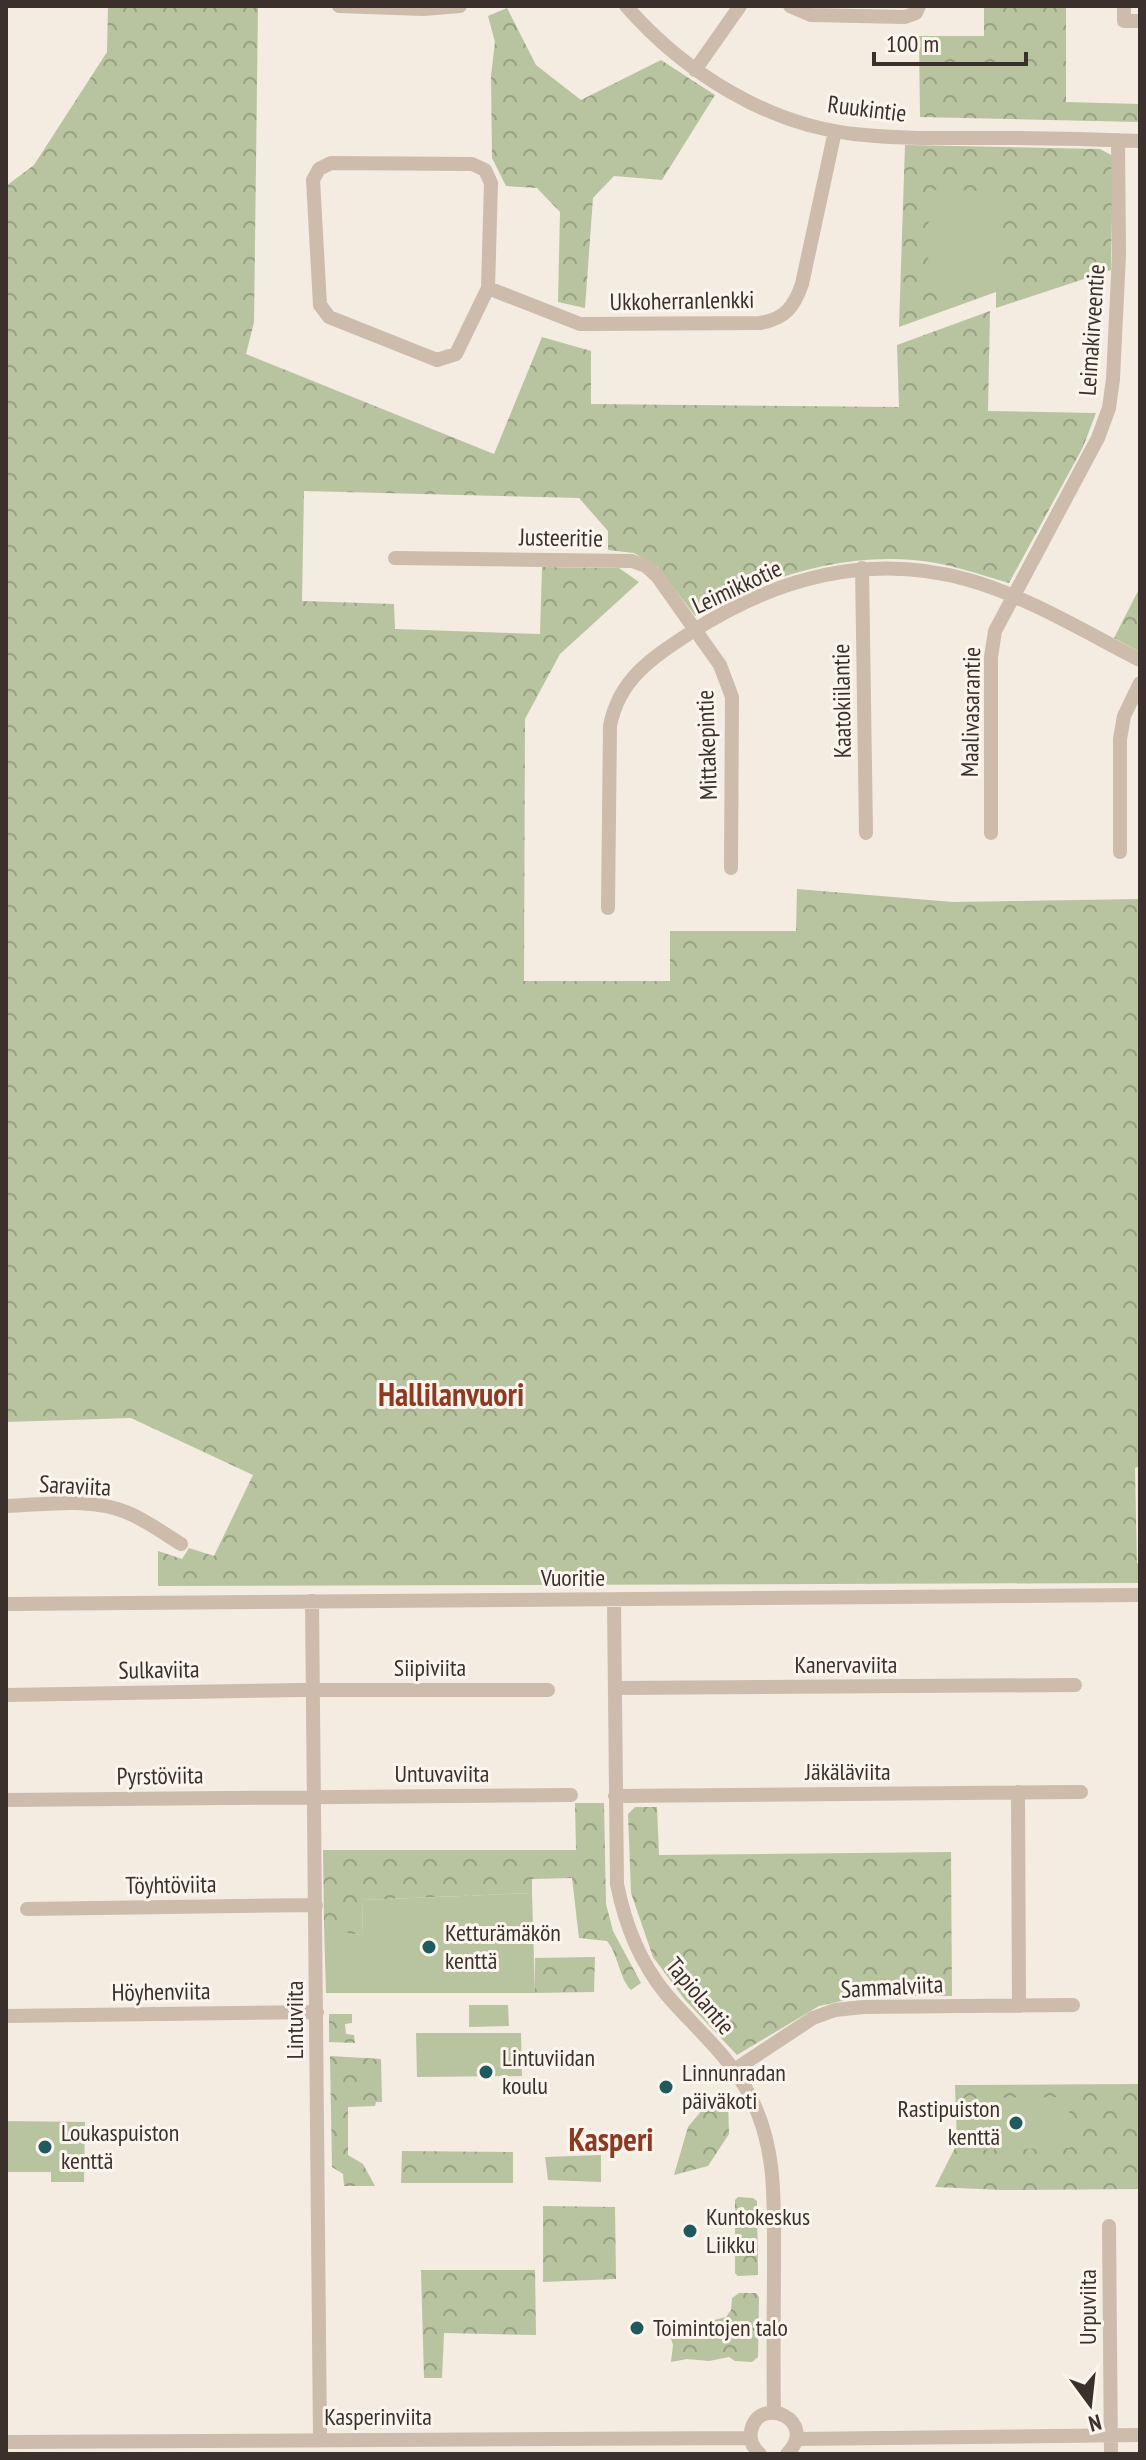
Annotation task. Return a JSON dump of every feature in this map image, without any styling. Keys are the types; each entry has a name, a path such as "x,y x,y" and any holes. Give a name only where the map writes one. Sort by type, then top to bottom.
{"street":[{"path":"339,6 423,9 460,6"},
{"name":"Ruukintie","path":"626,6 661,42 695,70 743,99 789,118 835,131 906,138 1140,141"},
{"path":"695,70 740,6"},
{"path":"790,6 811,15 905,17 916,13 919,6"},
{"path":"1124,6 1124,21 1140,21"},
{"name":"Ukkoherranlenkki","path":"488,288 580,324 772,321 791,309 802,284 835,131"},
{"name":"Leimakirveentie","path":"1014,597 1098,438 1109,408 1119,255 1118,140"},
{"path":"331,163 472,164 485,170 491,183 488,288 456,354 437,360 329,317 320,305 314,231 313,180 319,169 331,163"},
{"name":"Justeeritie","path":"395,558 632,561 646,566 657,576 695,630"},
{"name":"Leimikkotie","path":"608,908 610,726 614,704 627,684 653,657 728,610 770,590 817,576 862,568 908,569 968,580 1014,597 1140,660"},
{"name":"Kaatokiilantie","path":"862,568 866,833"},
{"name":"Maalivasarantie","path":"991,833 991,657 995,631 1014,597"},
{"name":"Mittakepintie","path":"695,630 720,665 732,697 731,868"},
{"path":"1120,852 1120,739 1124,716 1140,683"},
{"name":"Saraviita","path":"6,1506 96,1504 134,1516 181,1544"},
{"name":"Vuoritie","path":"6,1604 1140,1595"},
{"name":"Tapiolantie","path":"614,1600 617,1884 629,1934 646,1966 665,1993 734,2070 751,2097 761,2122 772,2172 774,2412"},
{"name":"Lintuviita","path":"312,1601 320,2439"},
{"name":"Kanervaviita","path":"616,1688 1075,1685"},
{"name":"Siipiviita","path":"313,1690 548,1690"},
{"name":"Sulkaviita","path":"6,1695 313,1690"},
{"path":"1018,1792 1019,2006"},
{"name":"Jäkäläviita","path":"615,1796 1081,1792"},
{"name":"Untuvaviita","path":"314,1797 571,1795"},
{"name":"Pyrstöviita","path":"6,1800 314,1797"},
{"name":"Töyhtöviita","path":"27,1909 316,1905"},
{"name":"Sammalviita","path":"734,2070 813,2018 835,2010 863,2007 1073,2005"},
{"name":"Höyhenviita","path":"6,2016 317,2012"},
{"name":"Urpuviita","path":"1109,2226 1111,2454"},
{"path":"760,2454 750,2438 756,2421 774,2412 782,2414 794,2424 797,2439 787,2454"},
{"path":"797,2439 1140,2435"},
{"name":"Kasperinviita","path":"6,2442 320,2439 541,2446 750,2438"}],"green space":[{"path":"108,6 258,6 254,322 246,354 494,454 542,337 591,351 591,404 899,407 897,345 990,311 988,411 1096,413 1083,447 1009,583 925,561 855,561 827,565 773,580 695,616 658,567 634,553 608,550 608,531 579,498 304,491 302,601 394,604 395,629 540,634 542,567 619,568 639,582 560,654 525,719 524,981 670,981 670,931 796,931 797,889 953,902 1140,899 1140,1466 1135,1468 1140,1583 158,1586 158,1551 182,1559 189,1548 214,1556 253,1475 131,1418 6,1422 6,186 34,165 107,52"},
{"path":"984,6 1066,6 1066,102 1140,104 1140,122 920,117 919,36 984,36"},
{"path":"507,8 536,65 581,100 661,60 715,95 662,180 614,176 593,198 585,308 558,302 560,212 537,188 506,186 492,158 491,76 495,42 488,16"},
{"path":"905,145 1100,149 1113,156 1111,270 996,308 996,292 899,327"},
{"path":"929,190 999,191 997,286 928,285"},
{"path":"1140,587 1140,652 1114,638"},
{"path":"575,1803 604,1803 606,1904 613,1931 641,1983 631,1990 607,1941 579,1938 572,1878 532,1879 532,1893 362,1900 363,1935 347,1934 346,1926 324,1926 323,1850 576,1850"},
{"path":"635,1807 657,1807 659,1855 951,1852 952,1996 864,1996 819,2006 737,2055 685,2000 653,1957 631,1893 628,1814"},
{"name":"Ketturämäkön kenttä","path":"532,1893 535,1993 326,1993 324,1926 347,1925 348,1934 363,1935 362,1900"},
{"path":"595,1957 594,1992 535,1993 535,1958"},
{"path":"469,2005 508,2005 509,2026 469,2027"},
{"path":"329,2014 352,2014 352,2023 345,2024 346,2034 354,2035 355,2043 329,2042"},
{"path":"416,2033 521,2033 522,2076 417,2077"},
{"path":"330,2056 381,2059 382,2102 376,2102 375,2106 348,2107 348,2155 363,2164 375,2186 344,2186 343,2174 332,2167"},
{"path":"1139,2084 1140,2189 935,2187 957,2144 955,2085"},
{"name":"Rastipuiston kenttä","path":"1069,2097 1070,2148 963,2150 962,2098"},
{"path":"714,2100 728,2101 729,2134 708,2166 674,2175 688,2127 702,2110 713,2109"},
{"name":"Loukaspuiston kenttä","path":"6,2121 85,2122 84,2182 51,2182 51,2172 6,2172"},
{"path":"402,2151 513,2152 513,2183 401,2183"},
{"path":"601,2155 601,2182 548,2180 545,2157"},
{"path":"738,2197 757,2201 758,2275 738,2276 735,2273 735,2200"},
{"path":"543,2206 615,2207 616,2279 543,2282"},
{"path":"421,2270 535,2270 536,2335 444,2333 442,2378 424,2378"},
{"path":"739,2293 756,2293 759,2297 758,2357 752,2362 735,2361 729,2357 671,2362 673,2345 668,2329 673,2321 702,2323 726,2317 731,2310 732,2298"}],"place":[{"name":"Ketturämäkön kenttä","path":"429,1947"},
{"name":"Lintuviidan koulu","path":"486,2072"},
{"name":"Linnunradan päiväkoti","path":"666,2087"},
{"name":"Rastipuiston kenttä","path":"1016,2123"},
{"name":"Loukaspuiston kenttä","path":"45,2147"},
{"name":"Kuntokeskus Liikku","path":"690,2231"},
{"name":"Toimintojen talo","path":"637,2328"}],"district":[{"name":"Hallilanvuori","path":"451,1395"},
{"name":"Kasperi","path":"611,2140"}]}
